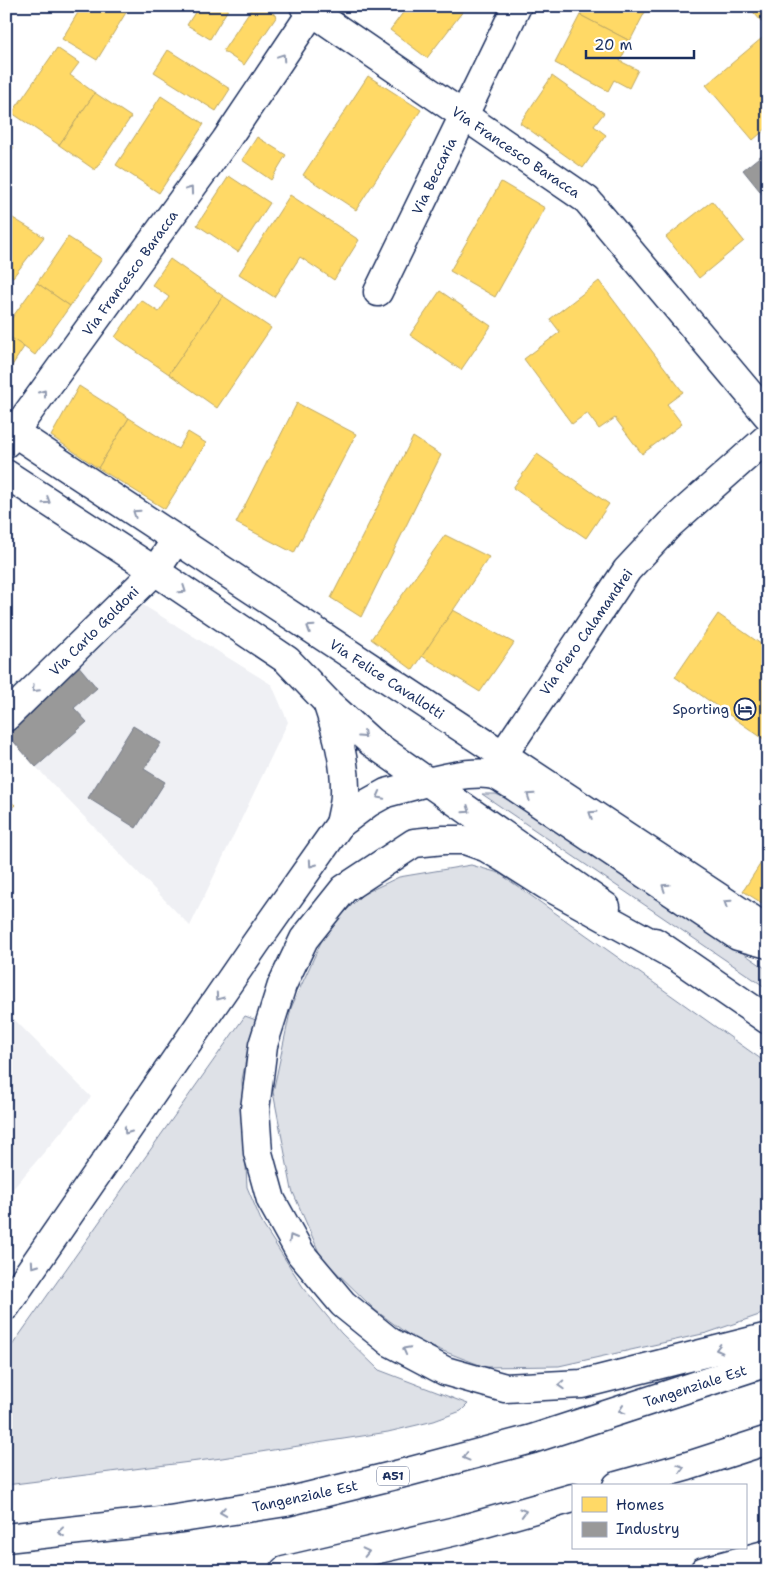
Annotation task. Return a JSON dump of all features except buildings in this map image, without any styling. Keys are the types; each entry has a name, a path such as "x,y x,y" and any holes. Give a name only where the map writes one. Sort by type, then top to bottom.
{"main road":[{"name":"Via Beccaria","path":"378,292 517,6"},
{"name":"Via Francesco Baracca","path":"9,434 226,140 310,8 586,200 768,416"},
{"name":"Via Felice Cavallotti","path":"9,434 176,540 768,930"},
{"name":"Via Piero Calamandrei","path":"503,755 627,570 670,524 768,437"},
{"path":"6,474 287,660 327,702 372,742 768,1020"},
{"name":"Via Carlo Goldoni","path":"6,717 155,571 176,540"},
{"path":"327,702 340,742 344,773 345,794 340,824"},
{"path":"6,1306 340,824 368,803 386,793 462,775 495,775 738,936 768,944"},
{"path":"767,1345 582,1384 505,1388 445,1372 390,1342 342,1304 301,1254 271,1200 258,1153 255,1109 263,1045 282,984 304,939 344,889 414,843 465,840 485,847 546,885 675,956 768,1039"},
{"name":"Tangenziale Est","path":"6,1538 169,1520 286,1502 400,1474 532,1439 767,1345"},
{"path":"624,1484 768,1440"},
{"path":"284,1571 460,1530 572,1498"},
{"path":"704,1571 768,1554"}],"shaded area":[{"path":"143,605 272,685 288,722 190,926 36,767 6,733 6,727"},
{"path":"482,794 496,794 524,807 605,859 768,970 768,989"},
{"path":"471,865 499,873 768,1064 768,1312 707,1333 559,1366 485,1367 417,1341 375,1310 321,1257 292,1190 273,1092 291,1008 326,931 363,894 399,877"},
{"path":"6,1011 91,1097 6,1197"},
{"path":"245,1016 256,1020 250,1038 242,1080 247,1187 263,1225 303,1287 341,1333 379,1370 468,1404 461,1411 434,1421 388,1432 222,1458 6,1485 6,1354"}],"place":[{"name":"Sporting","path":"745,709"}]}
